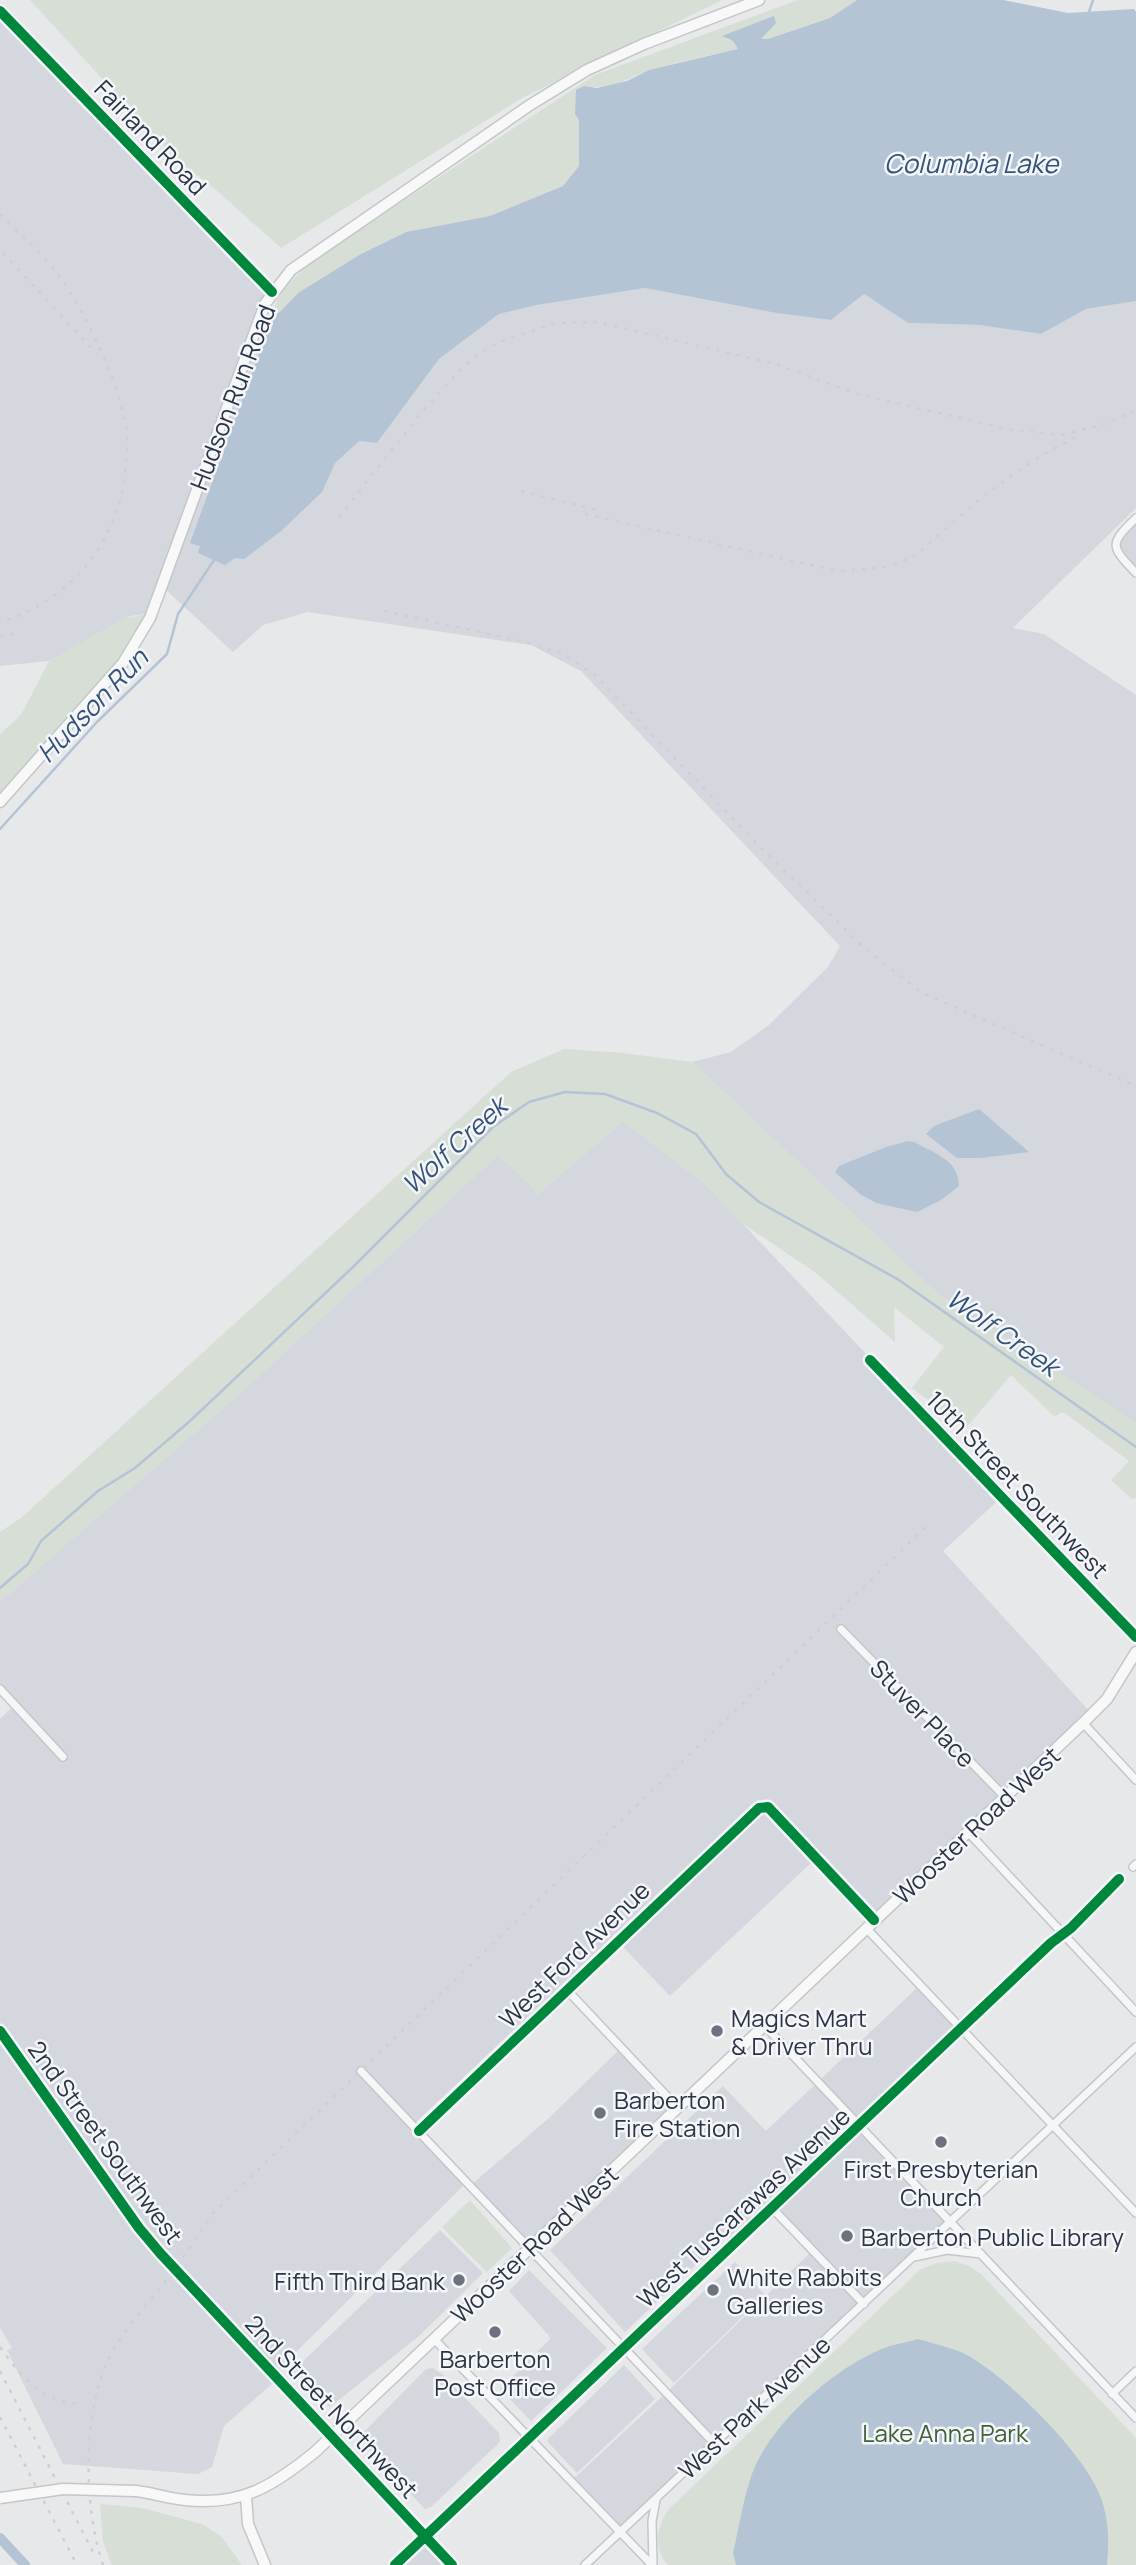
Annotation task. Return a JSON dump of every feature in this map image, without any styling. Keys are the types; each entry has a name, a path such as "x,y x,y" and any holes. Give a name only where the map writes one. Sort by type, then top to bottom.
{"main road":[{"name":"Hudson Run Road","path":"0,802 123,663 149,618 265,304 272,292 299,262 554,89 619,55 759,0"},
{"name":"Fairland Road","path":"0,10 272,292"},
{"name":"Wooster Road West","path":"0,2498 63,2488 136,2491 184,2500 206,2501 246,2496 271,2485 291,2471 434,2339 1083,1723 1107,1699 1136,1652"},
{"name":"2nd Street Southwest","path":"0,2031 139,2228 181,2276"},
{"name":"2nd Street Northwest","path":"181,2276 452,2565"},
{"path":"246,2496 249,2527 265,2565"}],"street":[{"path":"1136,518 1116,538 1115,546 1118,554 1136,573"},
{"name":"10th Street Southwest","path":"870,1360 1136,1637"},
{"name":"Stuver Place","path":"841,1629 1005,1797"},
{"path":"0,1689 63,1757"},
{"path":"1083,1723 1136,1780"},
{"name":"West Ford Avenue","path":"419,2131 759,1808 768,1807 870,1924"},
{"path":"968,1832 1136,2012"},
{"name":"West Tuscarawas Avenue","path":"395,2565 1119,1879"},
{"path":"870,1924 962,2029 1136,2213"},
{"path":"567,1990 677,2108"},
{"path":"764,2025 1136,2418"},
{"name":"West Park Avenue","path":"585,2565 1136,2046"},
{"path":"360,2071 715,2444"},
{"path":"772,2208 864,2304"},
{"path":"913,2257 947,2250 982,2255"},
{"path":"434,2339 652,2565"},
{"path":"1112,2394 1136,2371"},
{"path":"652,2565 652,2521 657,2498"}],"shaded area":[{"path":"0,11 272,292 250,343 344,454 359,441 377,443 439,359 499,314 537,305 645,288 776,313 831,320 864,294 908,323 979,325 1041,334 1086,309 1136,301 1136,508 1013,628 1044,634 1136,695 1136,1423 936,1292 692,1062 731,1052 769,1025 828,967 840,946 581,671 531,645 308,612 263,625 233,652 163,587 151,613 130,616 49,661 0,666"},
{"path":"1136,518 1136,573 1118,554 1117,538"},
{"path":"623,1121 705,1184 1002,1497 943,1551 1092,1714 874,1920 768,1808 763,1807 708,1857 702,1852 413,2125 467,2182 277,2371 171,2261 164,2268 274,2382 224,2426 212,2467 198,2474 63,2464 7,2350 12,2348 0,2328 0,1719 14,1705 0,1689 0,1602 245,1389 499,1154 538,1194"},
{"path":"762,1812 769,1815 812,1862 670,1996 621,1945"},
{"path":"921,1984 962,2029 859,2126 951,2222 619,2533 570,2482 813,2250 772,2208 731,2247 726,2236 625,2332 550,2250 723,2086 766,2131"},
{"path":"621,2048 678,2108 530,2248 472,2184 549,2118"},
{"path":"440,2230 483,2273 419,2336 330,2407 293,2371"},
{"path":"735,2262 765,2295 674,2383 642,2349"},
{"path":"529,2270 607,2348 531,2421 500,2389 551,2338 509,2291"},
{"path":"624,2365 655,2399 577,2473 547,2441"},
{"path":"433,2368 499,2433 500,2442 431,2507 425,2509 362,2442 360,2436 426,2369"},
{"path":"425,2537 452,2565 395,2565"}],"green space":[{"path":"30,0 722,0 522,98 281,248 215,189 176,159"},
{"path":"798,0 857,0 830,18 768,39 760,39 776,23 725,39 733,41 738,49 663,67 604,87 584,86 579,120 579,166 563,186 490,216 406,232 359,255 298,293 280,313 273,316 275,306 287,286 325,252 595,75"},
{"path":"151,613 137,641 0,802 0,734 21,715 49,661 122,619"},
{"path":"564,1049 692,1062 936,1292 1136,1423 1136,1498 1132,1499 1111,1480 1129,1461 1065,1413 1055,1417 1011,1375 966,1428 912,1388 944,1347 894,1307 895,1342 816,1273 739,1221 705,1184 623,1121 538,1194 498,1155 245,1389 0,1602 0,1532 21,1518 511,1072"},
{"path":"470,2200 512,2248 487,2272 442,2227"},
{"name":"Lake Anna Park","path":"955,2261 981,2274 1136,2438 1136,2565 668,2565 658,2545 661,2524 667,2511 921,2269"},
{"path":"100,2504 142,2508 202,2524 221,2536 242,2565 112,2565 103,2542"}],"water":[{"name":"Columbia Lake","path":"857,0 1003,0 1068,13 1134,9 1136,301 1086,309 1041,334 979,325 908,323 864,294 831,320 776,313 645,288 537,305 499,314 439,359 377,443 359,441 335,463 322,492 280,532 244,559 235,558 225,565 198,553 200,546 190,543 273,316 298,293 359,255 406,232 490,216 563,186 579,166 576,90 584,86 597,88 627,81 649,70 738,49 733,41 722,36 774,16 776,23 761,39 768,39 830,18"},
{"path":"979,1109 1029,1152 957,1158 926,1134 934,1126"},
{"path":"908,1141 944,1158 958,1177 959,1186 941,1200 917,1212 876,1203 860,1194 835,1172 839,1166"},
{"name":"Lake Anna Park","path":"918,2339 951,2348 986,2367 1005,2382 1065,2442 1094,2483 1102,2501 1108,2533 1107,2565 736,2565 733,2553 749,2484 760,2456 772,2437 803,2402 840,2372 882,2349"}],"waterway":[{"name":"Hudson Run","path":"1089,12 1093,0"},
{"name":"Hudson Run","path":"0,829 97,722 167,654 178,614 214,560"},
{"name":"Wolf Creek","path":"0,1588 28,1564 41,1541 98,1491 135,1468 190,1421 353,1267 493,1127 529,1102 565,1092 605,1094 657,1113 696,1134 726,1174 759,1202 899,1280 1136,1447"},
{"path":"0,2538 25,2565"}],"railway":[{"path":"0,214 48,263 62,280 81,312 100,347 115,384 125,420 127,440 120,499 100,546 68,585 25,613 0,622"},
{"path":"3,253 96,353"},
{"path":"339,517 420,414 459,371 497,343 555,323 597,322 776,364 854,393 1007,429 1062,435 1108,423 1136,410"},
{"path":"585,514 838,571 887,567 915,556 981,498 1012,475 1078,436"},
{"path":"521,491 597,510"},
{"path":"384,611 526,642 563,654 595,675 761,848 861,945 922,993 1136,1086"},
{"path":"0,636 14,634"},
{"path":"103,2565 89,2490 90,2434 100,2382 108,2360 121,2338 173,2271 213,2213 927,1526"},
{"path":"0,2347 24,2377 41,2392 64,2402 77,2404"},
{"path":"0,2371 93,2552"},
{"path":"0,2417 77,2565"}],"cycle path":[{"path":"0,11 272,292"},
{"path":"870,1360 1136,1637"},
{"path":"419,2131 759,1808 768,1807 874,1920"},
{"path":"395,2565 1051,1943 1071,1928 1119,1879"},
{"path":"0,2031 139,2228 160,2253 452,2565"}],"place":[{"name":"Magics Mart & Driver Thru","path":"717,2031"},
{"name":"Barberton Fire Station","path":"600,2113"},
{"name":"First Presbyterian Church","path":"941,2142"},
{"name":"Barberton Public Library","path":"847,2236"},
{"name":"Fifth Third Bank","path":"459,2280"},
{"name":"White Rabbits Galleries","path":"713,2290"},
{"name":"Barberton Post Office","path":"495,2332"}]}
